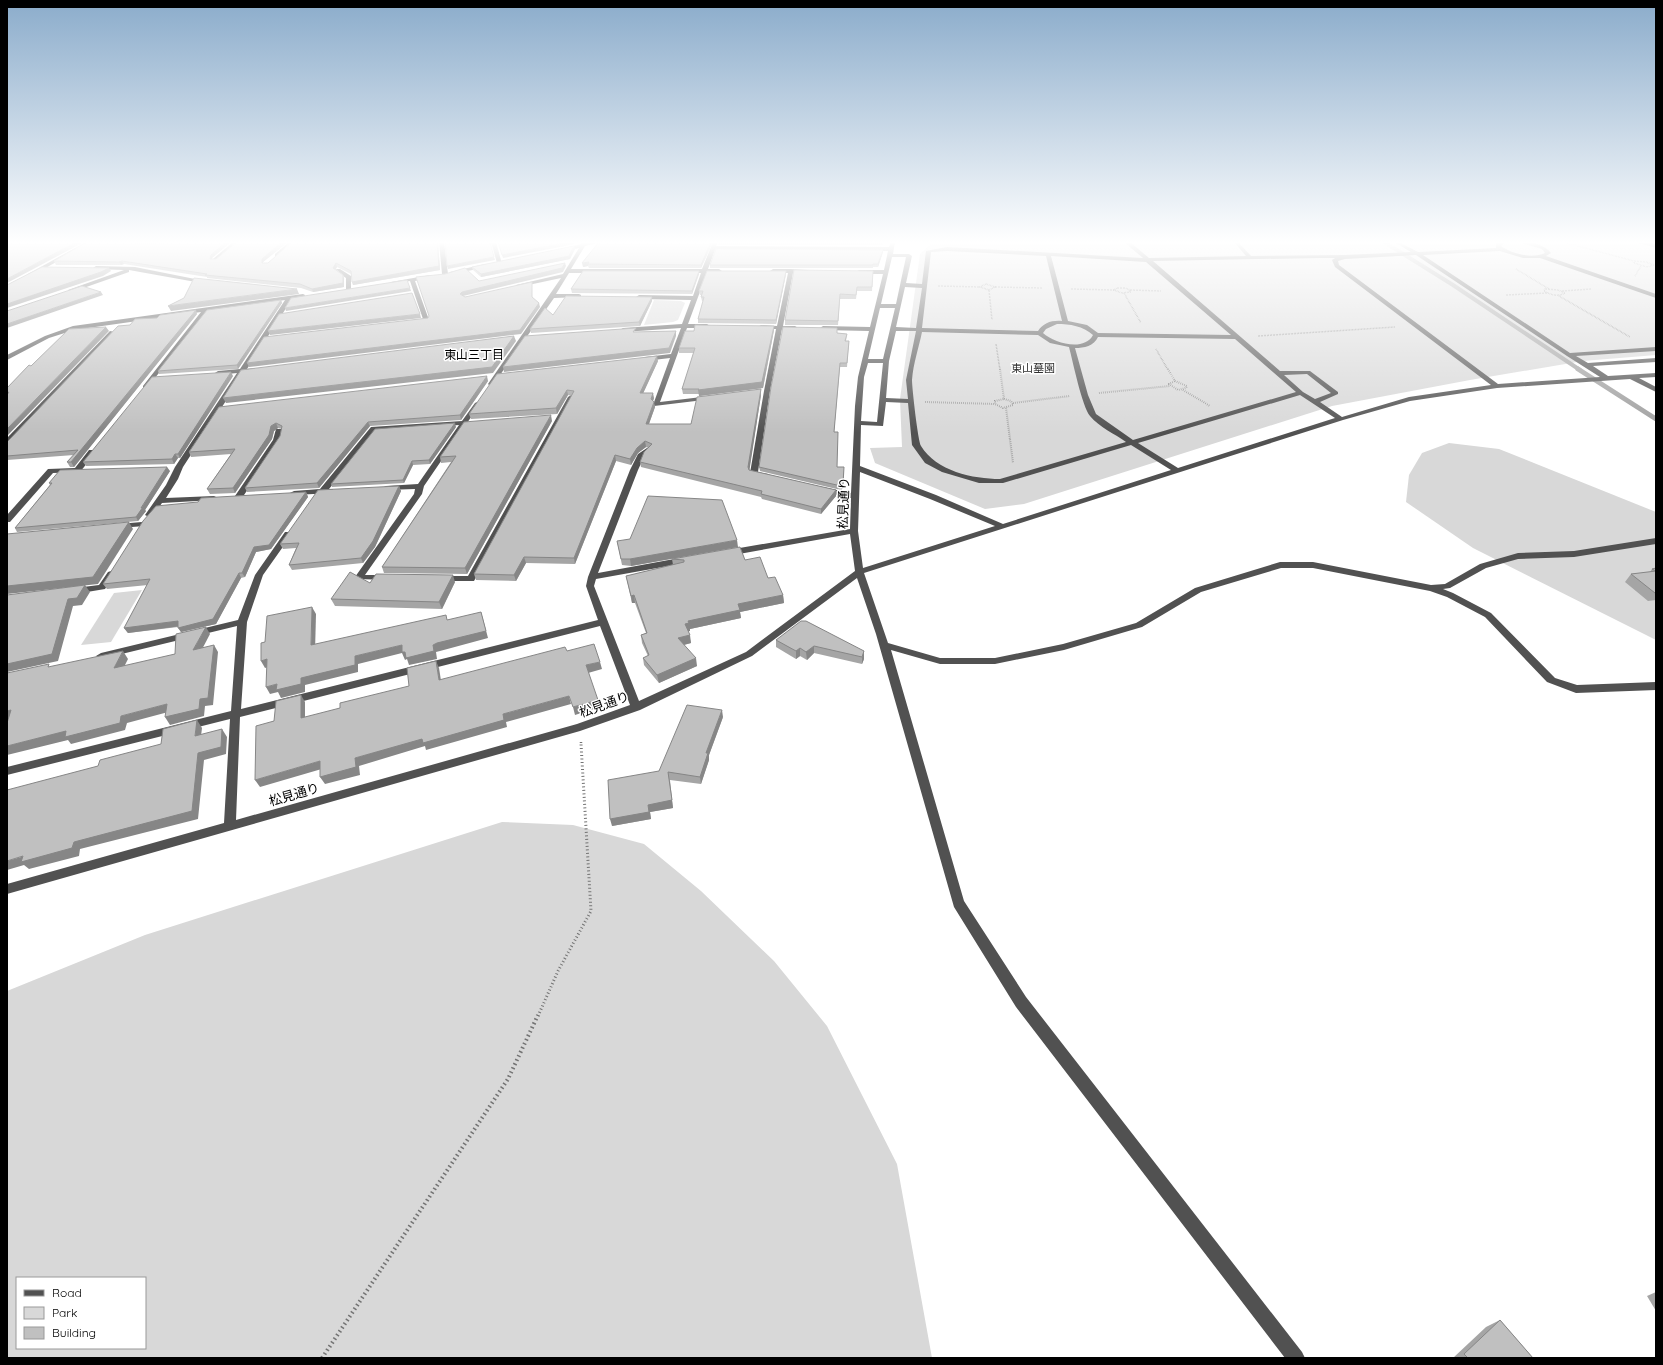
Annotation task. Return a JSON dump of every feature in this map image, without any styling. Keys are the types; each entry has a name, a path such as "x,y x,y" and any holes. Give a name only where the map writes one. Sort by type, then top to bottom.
{"street":[{"path":"7,358 46,337 65,330 238,306"},
{"path":"112,527 140,527 178,472 175,467 221,407 241,372 283,315 286,306"},
{"path":"410,322 426,320 421,306"},
{"path":"399,578 359,577 418,494 420,486 545,306"},
{"path":"691,306 656,405 714,398"},
{"path":"776,478 754,473 763,392 784,306"},
{"path":"858,423 880,424 886,361 898,306 877,306"},
{"name":"松見通り","path":"7,889 580,727 636,707 749,654 859,572 854,531 861,377 877,306"},
{"path":"921,306 909,380 916,445 928,461 945,470 982,481 1000,481 1015,477 1301,392"},
{"path":"1061,306 1065,322"},
{"path":"1200,306 1301,392 1341,419"},
{"path":"1389,306 1497,386"},
{"path":"1495,306 1606,378"},
{"path":"142,391 156,378 206,310"},
{"path":"7,442 122,322"},
{"path":"1040,333 1044,326 1065,322 1089,328 1096,335 1237,337"},
{"path":"614,330 683,326 713,326"},
{"path":"750,327 803,328"},
{"path":"818,328 871,329"},
{"path":"893,329 1040,333 1042,336 1054,343 1071,345 1087,344 1095,338 1096,335"},
{"path":"1071,345 1085,395 1093,415 1177,471"},
{"path":"1569,355 1654,349"},
{"path":"634,361 673,356"},
{"path":"1587,365 1656,360"},
{"path":"864,361 886,361"},
{"path":"211,374 264,369"},
{"path":"1279,373 1308,372 1336,393 1315,402"},
{"path":"1296,1358 1021,1002 958,903 908,724 884,645 859,572 1341,419 1410,399 1497,386 1656,375"},
{"path":"1632,377 1656,390"},
{"path":"431,578 471,579 556,417 571,397"},
{"path":"883,400 911,401"},
{"path":"308,504 374,429 465,423"},
{"path":"160,500 235,497 277,440 279,431"},
{"path":"7,520 51,471 81,470 97,446"},
{"path":"636,707 590,586 592,577 634,470 641,456 647,450"},
{"path":"857,468 934,497 1002,526"},
{"path":"375,488 420,486"},
{"path":"812,487 856,497"},
{"path":"286,494 338,490"},
{"path":"230,826 235,714 242,622 259,575 295,524"},
{"path":"716,555 854,531"},
{"path":"1431,588 1447,586 1483,566 1518,556 1574,554 1656,541"},
{"path":"592,577 692,559"},
{"path":"884,645 940,661 1002,660 1064,647 1139,625 1198,590 1280,565 1313,565 1431,588 1450,595 1488,615 1551,680 1576,689 1656,686"},
{"path":"62,592 102,588 114,568"},
{"path":"90,658 242,622"},
{"path":"7,771 604,622"}],"path":[{"path":"1577,306 1654,349"},
{"path":"1237,337 1415,326"},
{"path":"1170,386 1169,384 1171,382 1180,382 1187,386 1183,390"},
{"path":"1100,398 1098,393 1170,386 1183,390 1226,415"},
{"path":"995,404 995,402 1004,399 1013,403 1072,396 1070,389"},
{"path":"911,401 995,404 1001,408 1013,406 1013,403"},
{"path":"925,402 926,409"},
{"path":"1006,408 1015,477"},
{"path":"322,1358 508,1078 522,1052 558,971 591,911 580,727"}],"green space":[{"path":"652,306 684,306 678,320 673,322 644,325"},
{"name":"東山墓園","path":"913,306 1656,306 1656,355 1583,361 1470,380 1332,406 1024,504 985,509 875,463 870,448 902,447 900,399"},
{"path":"1449,443 1499,449 1656,512 1656,640 1473,548 1406,502 1409,475 1422,453"},
{"path":"142,590 111,642 81,645 114,593"},
{"path":"502,822 573,825 644,844 701,891 774,961 827,1026 897,1164 932,1358 7,1358 7,991 145,935"}],"building":[{"path":"23,306 61,306 7,324 7,311"},
{"path":"239,306 277,306 237,365 158,371 207,310"},
{"path":"286,306 299,306 285,308"},
{"path":"332,306 417,306 420,314 268,331 279,314"},
{"path":"426,306 537,306 520,330 247,363 264,337 428,318 429,316"},
{"path":"559,306 647,306 639,322 530,329 545,308 553,315"},
{"path":"702,306 779,306 776,320 698,319"},
{"path":"788,306 839,306 838,321 785,320"},
{"path":"196,310 71,462 67,462 78,450 7,456 7,441 118,326 130,325 135,319 157,318 160,315"},
{"path":"695,325 774,326 762,382 698,390 699,389 682,389 695,348 679,348 685,331 694,331"},
{"path":"106,327 7,429 7,395 9,392 7,393 7,388 29,365 31,366 69,329"},
{"path":"783,327 837,328 837,333 847,334 845,341 849,341 847,363 840,363 834,432 838,432 837,467 844,467 843,484 841,486 759,467 771,387"},
{"path":"636,328 633,332 676,331 669,348 503,367 525,336"},
{"path":"514,336 492,367 223,398 241,370"},
{"path":"657,356 640,393 653,393 651,399 654,402 646,424 691,424 697,397 761,389 748,467 749,470 836,490 821,509 761,494 762,491 640,462 644,452 652,444 645,441 637,448 630,459 615,455 574,558 524,557 514,575 474,574 574,391 567,390 556,408 469,414 497,374"},
{"path":"231,372 178,454 175,454 172,459 83,462 152,377"},
{"path":"487,376 460,415 368,422 317,483 245,488 280,436 282,426 276,423 271,426 269,435 233,488 207,489 235,449 189,452 219,407"},
{"path":"551,415 465,568 382,567 456,456 440,457 464,422"},
{"path":"455,423 429,460 412,461 403,480 331,484 375,429"},
{"path":"167,467 136,517 15,528 52,483 49,483 60,470"},
{"path":"399,486 373,541 361,558 289,565 299,543 280,544 318,490"},
{"path":"306,492 269,545 254,547 242,573 239,573 213,619 178,628 178,621 124,628 150,579 103,584 143,521 156,506 198,502 201,498"},
{"path":"648,496 722,500 737,540 630,559 621,559 617,541 630,539"},
{"path":"129,522 93,577 7,586 7,534"},
{"path":"740,547 745,560 760,557 768,578 775,577 783,595 738,604 740,610 688,621 689,623 685,624 690,635 678,638 696,658 657,675 643,658 649,655 641,635 647,633 634,595 631,596 626,576 684,562 684,560 672,559"},
{"path":"1656,571 1656,593 1631,574"},
{"path":"350,572 370,583 376,574 453,575 439,602 331,599"},
{"path":"85,585 77,598 68,599 52,654 7,664 7,595"},
{"path":"312,607 311,645 446,615 447,620 481,612 486,631 437,643 433,645 434,651 406,658 405,652 402,652 402,645 355,656 355,665 301,678 301,684 276,690 277,684 266,687 267,659 261,661 261,643 265,642 267,616"},
{"path":"801,621 806,621 864,651 862,657 814,646 806,652 800,648 796,651 776,640"},
{"path":"206,627 193,650 214,645 208,698 200,699 199,709 165,717 167,704 121,716 120,723 65,737 66,731 7,746 7,723 11,710 7,711 7,673 49,664 48,667 123,651 114,668 175,654 176,634"},
{"path":"594,644 600,662 586,665 598,700 573,707 569,696 503,714 504,720 423,743 422,739 355,758 356,767 320,777 320,761 255,780 256,726 274,721 276,701 301,695 301,718 340,708 340,703 409,686 407,668 436,661 439,680 565,647 567,651"},
{"path":"687,705 722,710 706,753 708,753 700,777 668,772 672,800 648,805 649,812 610,819 608,780 659,771"},
{"path":"197,720 195,736 222,729 221,747 198,753 192,811 74,842 72,848 21,862 23,856 7,861 7,790 98,766 100,760 161,744 163,729"},
{"path":"1500,1320 1533,1358 1468,1358 1464,1354"}],"waterway":[{"path":"1484,306 1580,370"},
{"path":"1578,369 1656,419"}],"district":[{"name":"東山三丁目","path":"474,355"}]}
